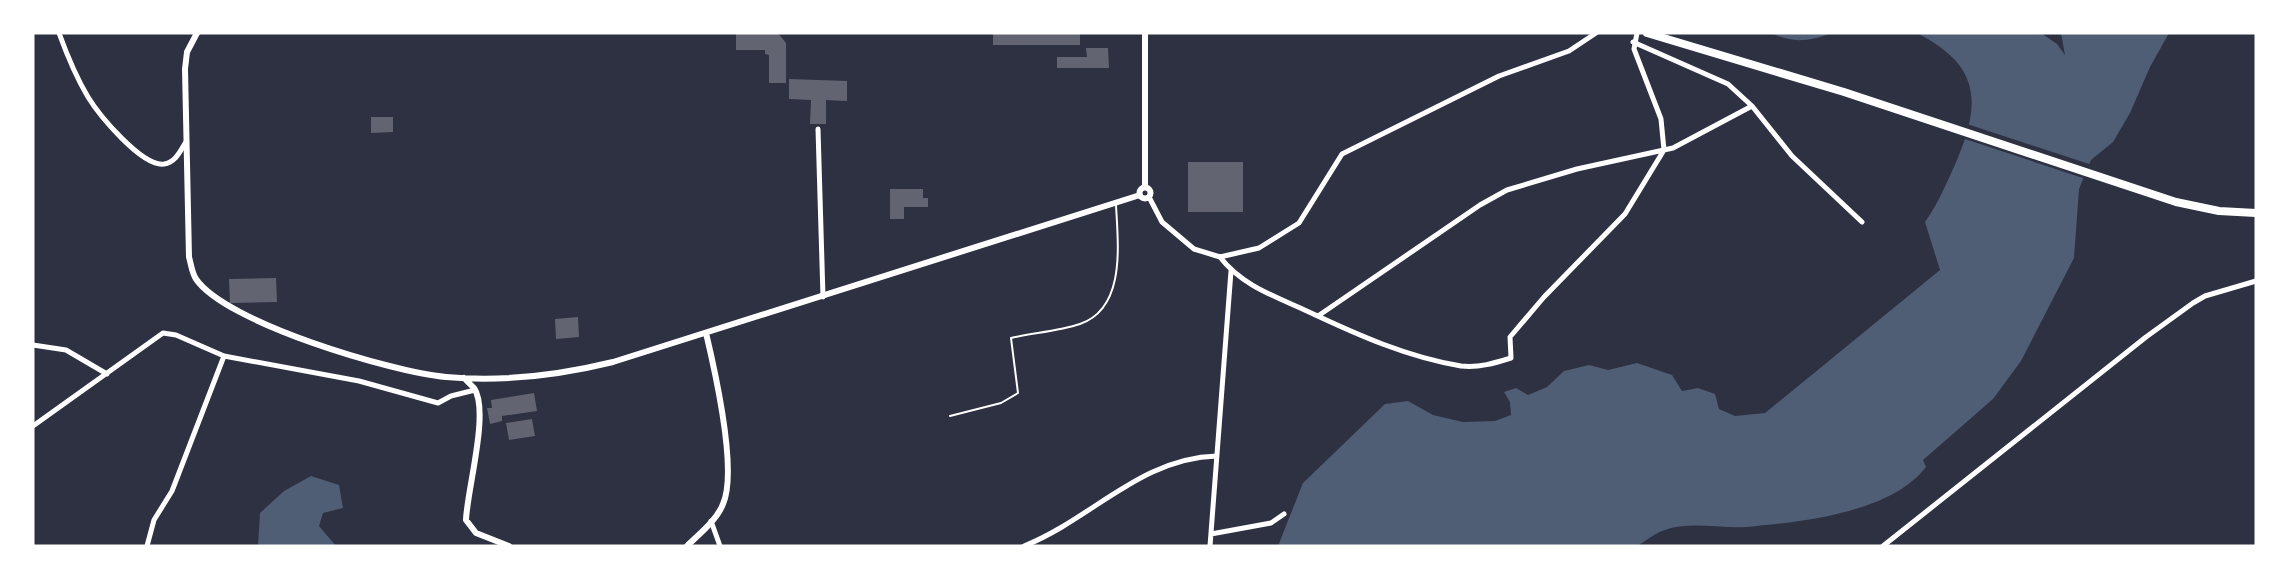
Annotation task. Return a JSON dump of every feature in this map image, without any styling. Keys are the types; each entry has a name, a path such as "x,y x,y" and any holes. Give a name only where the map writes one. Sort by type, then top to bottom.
{"highway":[{"path":"1647,33 1895,109 2183,204 2219,211 2256,213"}],"street":[{"path":"59,33 70,62 90,100 131,148 152,162 164,164 176,159 187,141"},
{"path":"197,33 187,52 185,69 189,257 195,278 210,294 235,310 288,335 417,371 464,378 522,376 591,367 822,297 1140,195 1144,198 1149,197"},
{"path":"1145,33 1145,187 1150,192 1149,197 1162,222 1194,249 1220,257 1258,248 1299,223 1342,154 1499,76 1569,51 1596,33"},
{"path":"1220,257 1231,270 1251,286 1380,345 1462,366 1487,366 1511,358 1510,337 1544,297 1625,214 1664,150 1661,119 1633,42 1637,33"},
{"path":"1633,42 1728,84 1752,106 1792,156 1862,222"},
{"path":"1318,316 1470,212 1507,190 1577,169 1664,150 1691,140 1752,106"},
{"path":"818,129 822,297"},
{"path":"1140,195 1140,189 1145,187"},
{"path":"1210,546 1231,270"},
{"path":"1883,546 2127,352 2193,303 2205,296 2256,281"},
{"path":"33,426 163,333 205,346 224,356 359,381 438,403 451,396 475,390"},
{"path":"687,546 711,521 724,502 727,469 720,388 706,333"},
{"path":"33,345 66,350 107,374"},
{"path":"147,546 154,520 172,491 224,356"},
{"path":"464,378 475,390 479,438 470,479 466,520 476,533 509,546"},
{"path":"1024,546 1072,523 1108,495 1168,464 1197,457 1216,456"},
{"path":"1211,534 1271,523 1284,514"},
{"path":"711,521 720,546"}],"lane":[{"path":"950,416 1001,403 1018,393 1011,338 1081,324 1108,304 1119,260 1116,203"}],"water":[{"path":"1771,33 1832,33 1816,38 1794,40"},
{"path":"1917,33 2041,33 2057,44 2065,55 2061,33 2169,33 2150,67 2130,113 2113,142 2091,160 2079,189 2074,258 2021,361 1993,399 1923,460 1926,467 1910,483 1891,495 1868,505 1818,518 1747,527 1674,527 1658,533 1637,546 1278,546 1303,483 1385,404 1408,401 1433,415 1463,422 1495,421 1511,415 1510,402 1504,392 1516,388 1528,395 1547,387 1564,371 1589,365 1608,370 1637,363 1672,375 1682,391 1698,388 1715,394 1719,409 1735,416 1765,413 1940,270 1925,222 1939,199 1957,160 1965,139 1972,102 1970,86 1963,71 1953,58 1938,45"},
{"path":"311,476 339,485 343,508 323,513 319,526 336,546 258,546 260,513 284,491"}],"pier":[{"path":"1967,124 2092,165 2086,179 1962,138"}],"building":[{"path":"736,33 778,33 786,43 786,83 769,83 769,55 765,54 765,50 736,50"},
{"path":"993,33 1080,33 1080,45 993,45"},
{"path":"1086,48 1108,48 1109,68 1057,68 1057,57 1087,57"},
{"path":"789,79 847,81 847,101 826,100 826,124 810,124 811,100 789,99"},
{"path":"371,117 393,117 393,132 371,133"},
{"path":"1188,162 1243,162 1243,212 1188,212"},
{"path":"890,189 923,189 923,198 928,198 928,207 904,207 904,219 890,219"},
{"path":"276,278 277,302 230,303 229,279"},
{"path":"578,317 579,337 556,339 555,319"},
{"path":"534,393 537,411 502,416 502,421 490,424 487,408 492,408 491,400"},
{"path":"532,419 535,436 509,440 506,423"}]}
